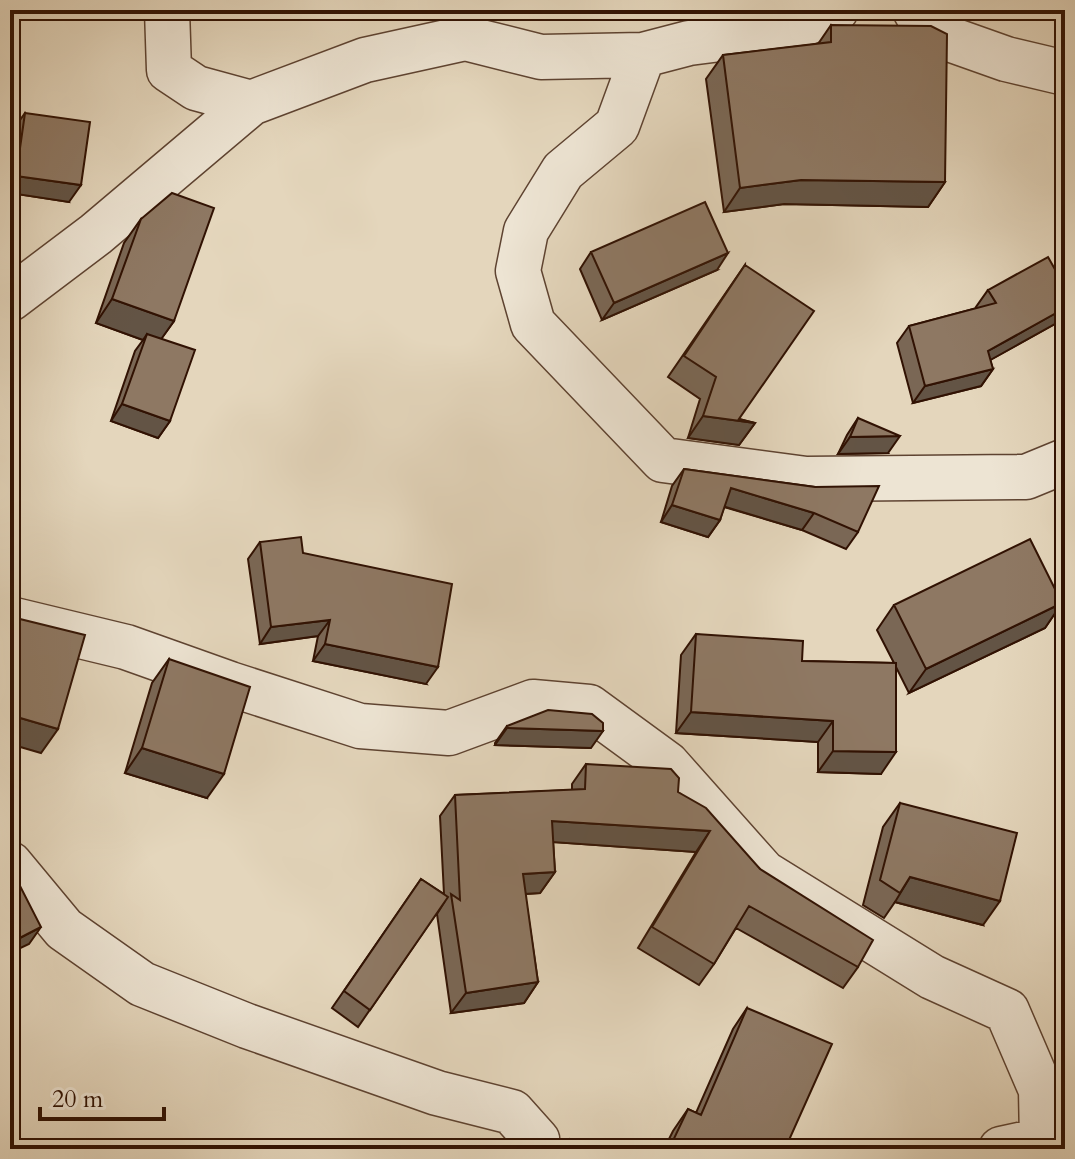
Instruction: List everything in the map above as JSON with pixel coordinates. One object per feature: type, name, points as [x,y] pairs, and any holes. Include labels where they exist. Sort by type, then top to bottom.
[{"type":"street","points":[[167,10],[169,70],[196,88],[251,103]]},
{"type":"street","points":[[10,299],[96,234],[251,103],[365,60],[465,38],[541,57],[643,55],[689,43],[790,30],[836,10]]},
{"type":"street","points":[[915,10],[927,31],[1006,59],[1065,73]]},
{"type":"street","points":[[643,55],[617,126],[563,171],[526,231],[518,271],[533,324],[663,460],[806,479],[1026,477],[1065,461]]},
{"type":"street","points":[[10,619],[126,647],[360,726],[449,733],[533,702],[589,707],[667,764],[764,873],[932,977],[1007,1011],[1041,1090],[1036,1144]]},
{"type":"street","points":[[10,864],[64,929],[142,984],[247,1026],[437,1093],[512,1112],[537,1140],[534,1149]]},
{"type":"building","points":[[831,25],[931,26],[947,34],[945,182],[801,180],[740,188],[723,55],[831,42]]},
{"type":"building","points":[[25,113],[90,122],[81,185],[16,176]]},
{"type":"building","points":[[172,193],[214,208],[174,321],[112,299],[141,219]]},
{"type":"building","points":[[705,202],[728,253],[614,303],[591,252]]},
{"type":"building","points":[[1048,257],[1065,287],[1065,308],[988,351],[993,369],[925,386],[909,326],[996,303],[988,290]]},
{"type":"building","points":[[745,265],[814,311],[739,419],[755,423],[703,416],[716,377],[684,356]]},
{"type":"building","points":[[147,334],[195,350],[170,421],[122,404]]},
{"type":"building","points":[[858,418],[900,436],[850,437]]},
{"type":"building","points":[[684,469],[815,487],[879,486],[858,532],[814,513],[731,488],[720,520],[672,505]]},
{"type":"building","points":[[301,537],[303,553],[452,584],[438,667],[325,644],[330,620],[271,627],[260,542]]},
{"type":"building","points":[[1030,539],[1062,603],[926,669],[894,605]]},
{"type":"building","points":[[10,613],[20,619],[85,635],[58,729],[10,715]]},
{"type":"building","points":[[696,634],[803,641],[802,661],[896,663],[896,752],[833,751],[833,721],[691,712]]},
{"type":"building","points":[[169,659],[250,687],[224,774],[142,748]]},
{"type":"building","points":[[548,710],[592,714],[603,723],[603,731],[507,728]]},
{"type":"building","points":[[586,764],[671,769],[679,778],[678,792],[706,808],[760,869],[873,940],[858,967],[749,906],[714,964],[652,927],[710,831],[552,821],[555,872],[523,874],[538,982],[466,993],[451,894],[460,900],[455,795],[585,789]]},
{"type":"building","points":[[900,803],[1017,833],[1000,901],[910,877],[900,893],[880,880]]},
{"type":"building","points":[[10,872],[41,927],[10,943]]},
{"type":"building","points":[[421,879],[448,897],[370,1010],[344,991]]},
{"type":"building","points":[[747,1008],[832,1044],[785,1149],[669,1149],[688,1109],[701,1115]]},
{"type":"building","points":[[570,1139],[587,1149],[560,1149]]}]
